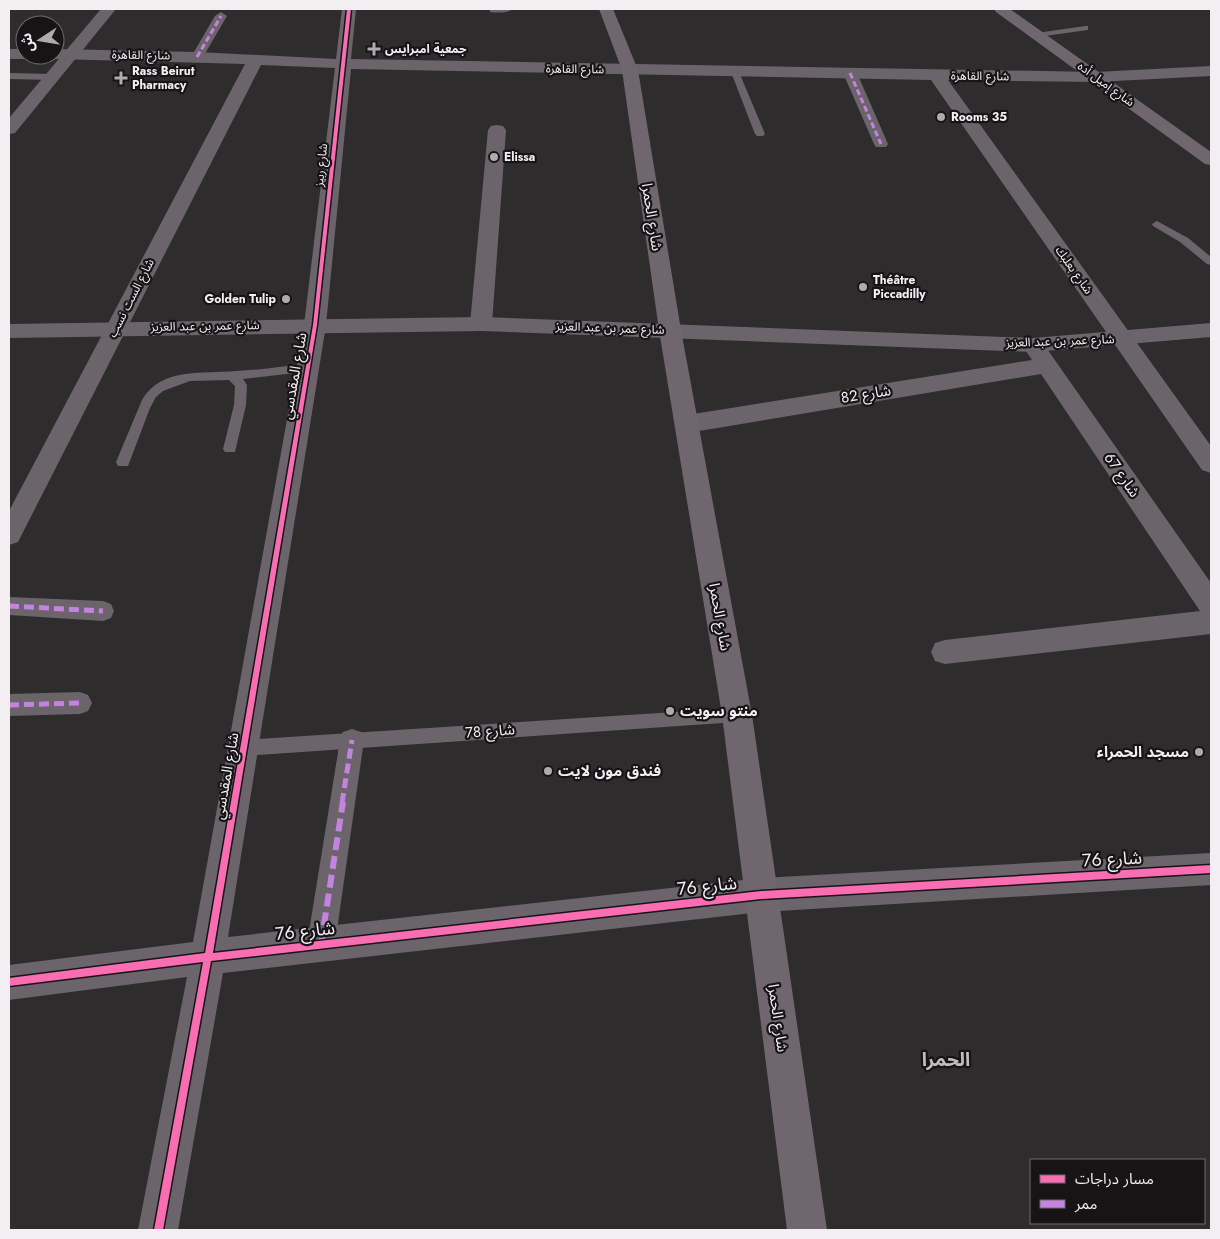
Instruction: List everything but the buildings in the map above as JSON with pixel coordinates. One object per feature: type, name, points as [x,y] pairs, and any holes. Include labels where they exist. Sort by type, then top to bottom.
[{"type":"main road","name":"شارع الحمرا","points":[[606,9],[630,70],[670,330],[737,715],[806,1230]]},
{"type":"main road","name":"شارع إميل أده","points":[[1001,9],[1211,160]]},
{"type":"street","points":[[65,52],[109,9]]},
{"type":"street","name":"شارع ربيز","points":[[315,325],[349,9]]},
{"type":"street","points":[[197,56],[222,16]]},
{"type":"street","name":"شارع القاهرة","points":[[65,54],[197,56],[344,64],[936,75],[1096,77],[1211,71]]},
{"type":"street","name":"شارع الست نسب","points":[[9,536],[255,60]]},
{"type":"street","points":[[9,129],[52,77],[58,65]]},
{"type":"street","points":[[850,73],[880,144]]},
{"type":"street","name":"شارع بعلبك","points":[[936,75],[1211,464]]},
{"type":"street","points":[[481,324],[498,130]]},
{"type":"street","name":"شارع عمر بن عبد العزيز","points":[[9,331],[481,324],[1033,345],[1123,339],[1211,330]]},
{"type":"street","name":"شارع المقدسي","points":[[158,1230],[208,957],[315,325]]},
{"type":"street","name":"شارع 67","points":[[1033,345],[1211,605]]},
{"type":"street","name":"شارع 82","points":[[687,424],[1046,365]]},
{"type":"street","points":[[9,606],[103,612]]},
{"type":"street","points":[[946,652],[1211,622]]},
{"type":"street","points":[[9,706],[80,703]]},
{"type":"street","points":[[321,944],[352,740]]},
{"type":"street","name":"شارع 76","points":[[9,982],[208,957],[761,895],[1211,868]]},
{"type":"lane","points":[[493,10],[508,9]]},
{"type":"lane","points":[[1037,35],[1085,28]]},
{"type":"lane","points":[[735,72],[760,134]]},
{"type":"lane","points":[[9,76],[52,77]]},
{"type":"lane","points":[[1158,224],[1184,240],[1211,262]]},
{"type":"lane","points":[[123,462],[152,393],[168,384],[190,376],[217,374],[233,376],[308,368]]},
{"type":"lane","points":[[230,449],[240,404],[241,386],[233,376]]},
{"type":"lane","name":"شارع 78","points":[[244,748],[737,715]]},
{"type":"marked path","points":[[197,57],[221,16]]},
{"type":"marked path","points":[[850,73],[881,144]]},
{"type":"marked path","points":[[9,606],[103,611]]},
{"type":"marked path","points":[[9,705],[80,703]]},
{"type":"marked path","points":[[321,944],[352,740]]},
{"type":"cycle path","points":[[158,1230],[208,957],[315,325],[349,9]]},
{"type":"cycle path","points":[[9,982],[208,957],[761,895],[1211,869]]},
{"type":"place","name":"جمعية امبرايس","points":[[374,49]]},
{"type":"place","name":"Rass Beirut Pharmacy","points":[[121,78]]},
{"type":"place","name":"Rooms 35","points":[[941,117]]},
{"type":"place","name":"Elissa","points":[[494,157]]},
{"type":"place","name":"Théâtre Piccadilly","points":[[863,287]]},
{"type":"place","name":"Golden Tulip","points":[[286,299]]},
{"type":"place","name":"منتو سويت","points":[[670,711]]},
{"type":"place","name":"مسجد الحمراء","points":[[1199,752]]},
{"type":"place","name":"فندق مون لايت","points":[[548,771]]},
{"type":"district","name":"الحمرا","points":[[946,1059]]}]
